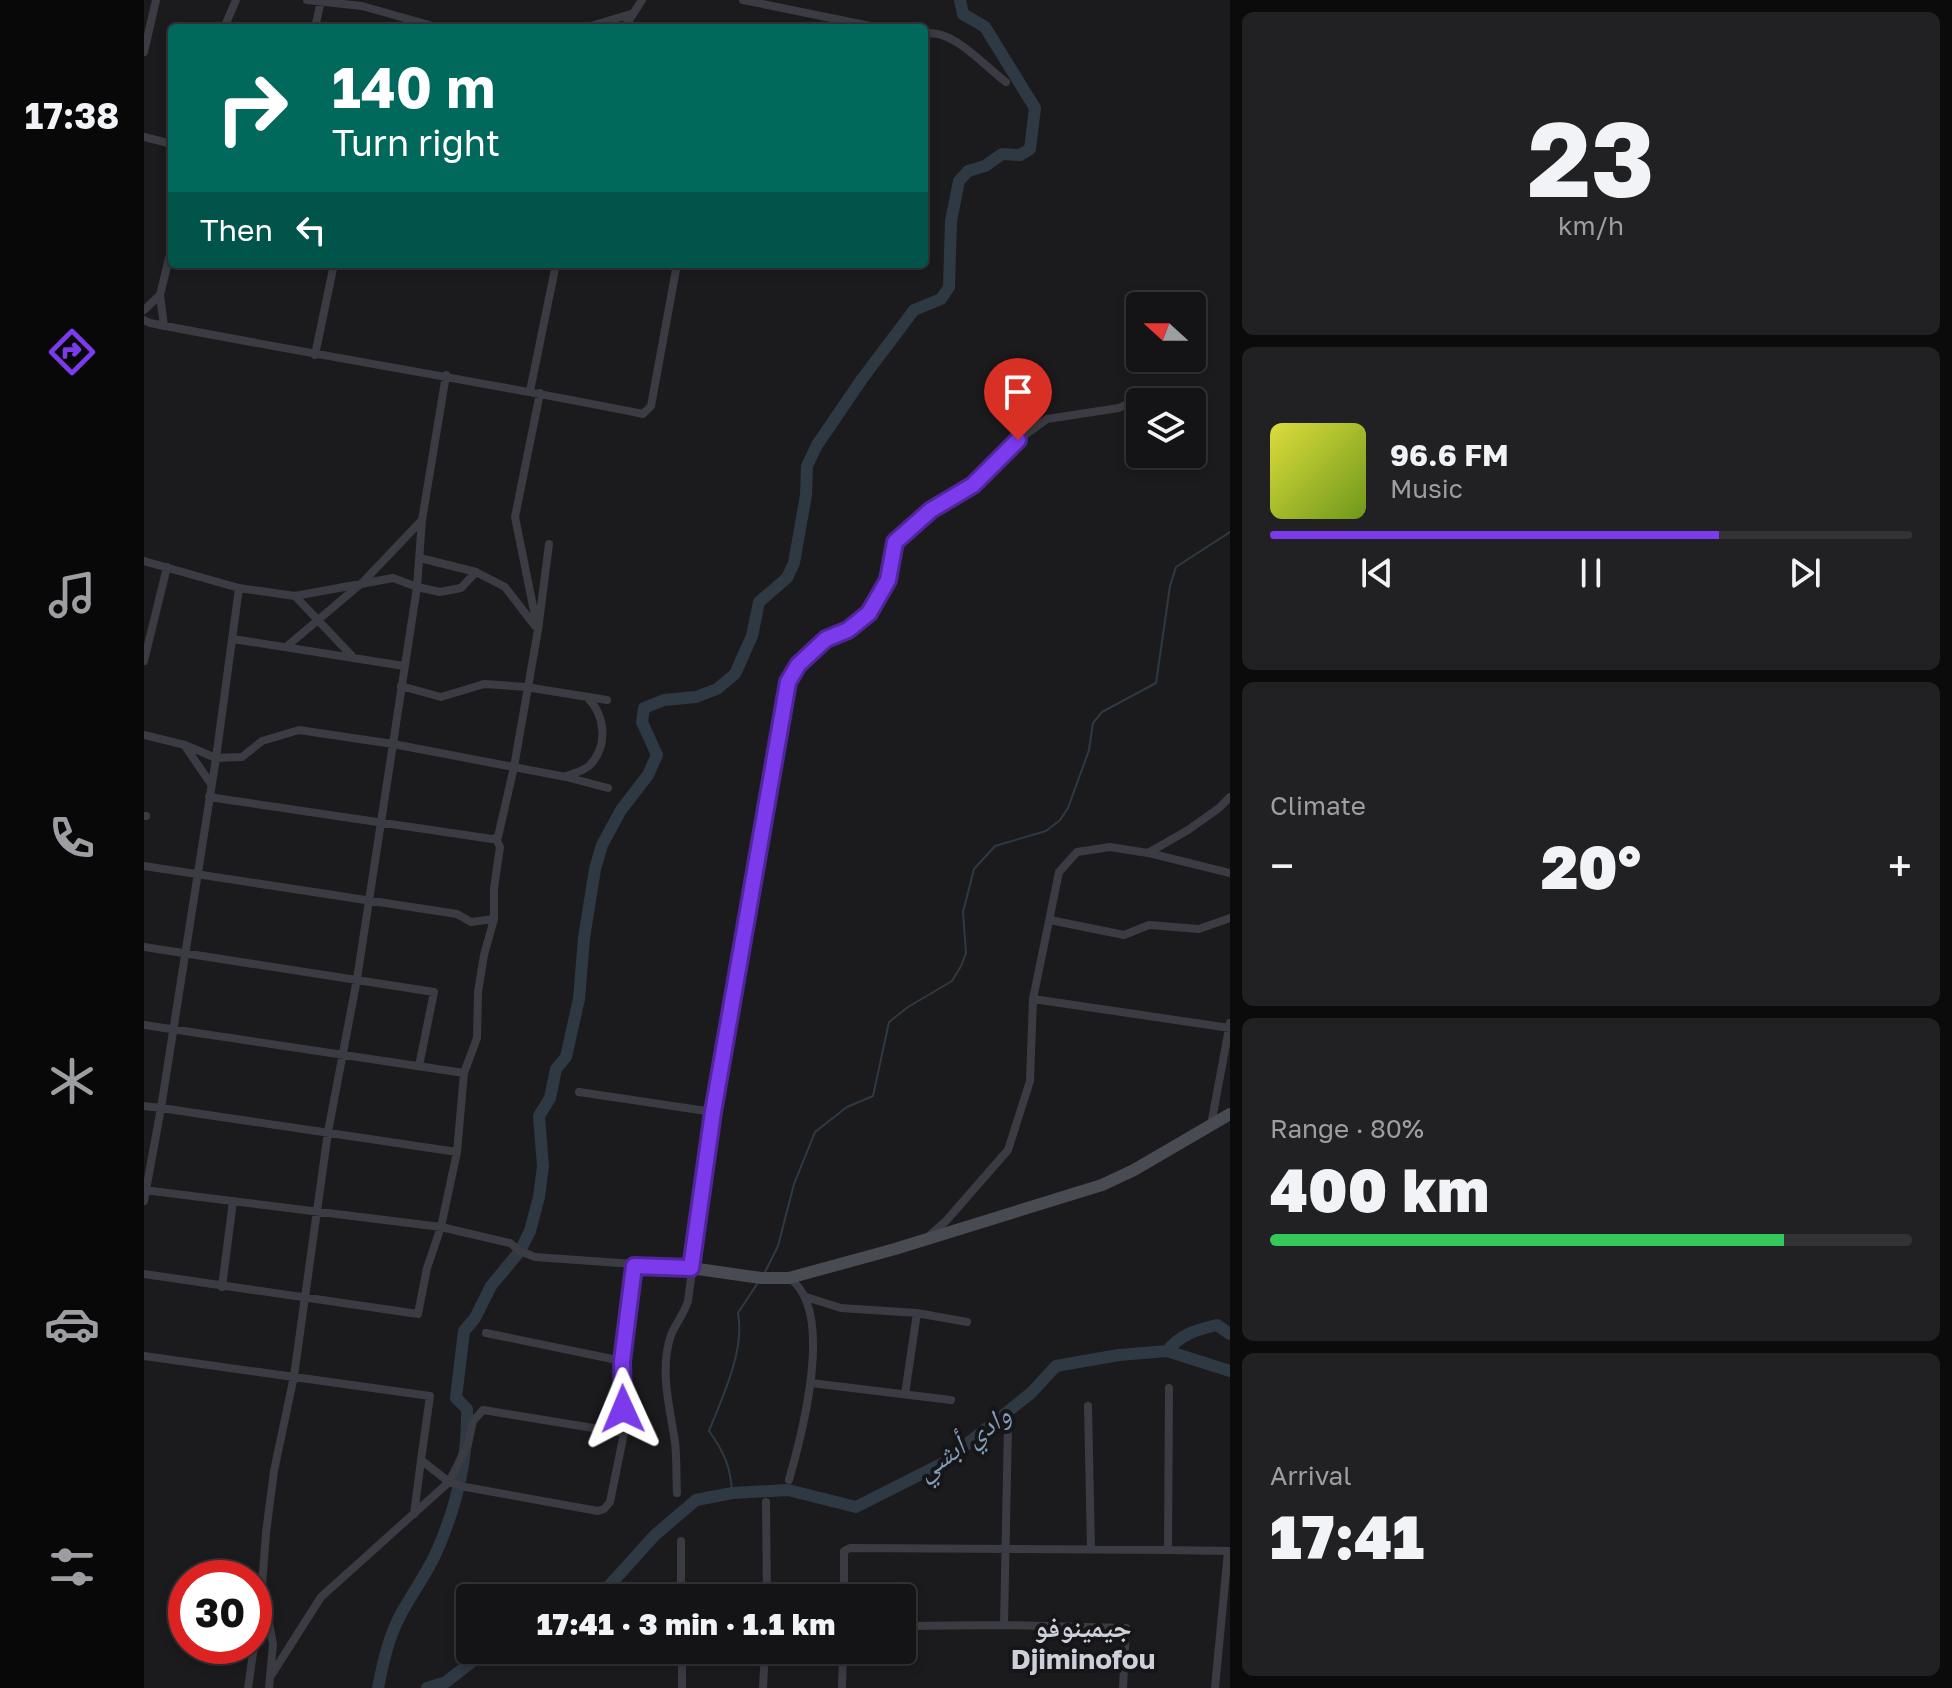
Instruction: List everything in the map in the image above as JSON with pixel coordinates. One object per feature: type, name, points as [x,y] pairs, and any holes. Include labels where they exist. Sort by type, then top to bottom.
[{"type":"street","points":[[144,52],[156,0]]},
{"type":"street","points":[[226,24],[236,0]]},
{"type":"street","points":[[307,0],[362,6],[418,24]]},
{"type":"street","points":[[626,24],[642,0]]},
{"type":"street","points":[[743,0],[774,3],[832,23]]},
{"type":"street","points":[[316,24],[320,1]]},
{"type":"street","points":[[597,24],[631,14]]},
{"type":"street","points":[[928,33],[946,36],[983,60],[1006,82]]},
{"type":"street","points":[[144,137],[168,143]]},
{"type":"street","points":[[164,326],[160,295],[168,262]]},
{"type":"street","points":[[315,355],[333,268]]},
{"type":"street","points":[[538,630],[515,517],[555,268]]},
{"type":"street","points":[[144,320],[315,355],[446,375],[643,414],[651,406],[676,268]]},
{"type":"street","points":[[144,310],[160,295]]},
{"type":"street","points":[[264,1560],[274,1471],[294,1376],[328,1132],[357,979],[417,587],[422,520],[446,375]]},
{"type":"street","points":[[677,1493],[675,1443],[668,1413],[666,1376],[671,1336],[688,1301],[713,1112],[788,682],[798,665],[826,639],[843,634],[869,613],[888,580],[895,542],[931,510],[973,485],[1018,440],[1047,419],[1126,404]]},
{"type":"street","points":[[286,647],[363,582],[422,520]]},
{"type":"street","points":[[496,839],[500,834],[514,767],[538,630],[549,544]]},
{"type":"street","points":[[420,558],[476,572],[505,587],[538,630]]},
{"type":"street","points":[[144,561],[239,588],[295,596],[393,578],[440,592],[461,588],[476,572]]},
{"type":"street","points":[[144,661],[167,567]]},
{"type":"street","points":[[144,1201],[216,758],[239,588]]},
{"type":"street","points":[[295,596],[353,657]]},
{"type":"street","points":[[233,639],[404,666]]},
{"type":"street","points":[[401,686],[441,697],[484,684],[526,687],[607,700]]},
{"type":"street","points":[[566,777],[588,768],[599,752],[604,733],[596,706],[587,697]]},
{"type":"street","points":[[144,735],[185,745],[216,758],[242,757],[262,741],[299,730],[393,744],[608,788]]},
{"type":"street","points":[[185,745],[211,784]]},
{"type":"street","points":[[209,797],[496,839]]},
{"type":"street","points":[[1148,853],[1188,830],[1230,797]]},
{"type":"street","points":[[144,1274],[418,1314],[457,1152],[464,1073],[477,1038],[478,992],[494,919],[494,888],[500,847],[496,839]]},
{"type":"street","points":[[928,1237],[946,1221],[1008,1150],[1030,1081],[1033,999],[1059,872],[1077,852],[1110,847],[1230,873]]},
{"type":"street","points":[[144,866],[457,914],[471,922],[494,919]]},
{"type":"street","points":[[1050,920],[1124,935],[1149,925],[1199,929],[1230,918]]},
{"type":"street","points":[[144,947],[434,992],[419,1066]]},
{"type":"street","points":[[1033,999],[1229,1026],[1211,1125]]},
{"type":"street","points":[[144,1025],[464,1073]]},
{"type":"street","points":[[579,1092],[713,1112]]},
{"type":"street","points":[[144,1106],[457,1152]]},
{"type":"street","points":[[145,1190],[441,1227],[510,1243],[535,1257],[789,1278],[1102,1185],[1134,1170],[1230,1114]]},
{"type":"street","points":[[222,1287],[233,1201]]},
{"type":"street","points":[[421,1460],[449,1482],[598,1511],[604,1509],[612,1496],[624,1433],[622,1361],[634,1266]]},
{"type":"street","points":[[789,1278],[806,1297],[811,1314],[811,1383],[800,1443],[789,1480]]},
{"type":"street","points":[[806,1297],[841,1308],[917,1313],[967,1322]]},
{"type":"street","points":[[905,1394],[917,1313]]},
{"type":"street","points":[[486,1333],[622,1361]]},
{"type":"street","points":[[144,1356],[430,1396],[414,1514]]},
{"type":"street","points":[[811,1383],[951,1400]]},
{"type":"street","points":[[1168,1550],[1169,1388]]},
{"type":"street","points":[[1088,1406],[1091,1549]]},
{"type":"street","points":[[271,1676],[321,1597],[449,1482],[468,1444],[473,1421],[483,1410],[624,1433]]},
{"type":"street","points":[[1004,1625],[1008,1425]]},
{"type":"street","points":[[766,1502],[767,1584]]},
{"type":"street","points":[[681,1541],[681,1584]]},
{"type":"street","points":[[844,1584],[844,1551],[850,1548],[1229,1551],[1226,1614],[1215,1688]]},
{"type":"street","points":[[916,1626],[1126,1628],[1123,1688]]},
{"type":"street","points":[[272,1639],[272,1660]]},
{"type":"street","points":[[248,1688],[251,1664]]},
{"type":"street","points":[[269,1688],[272,1664]]},
{"type":"street","points":[[682,1664],[682,1688]]},
{"type":"street","points":[[763,1688],[764,1664]]},
{"type":"street","points":[[842,1688],[843,1664]]},
{"type":"waterway","points":[[378,1688],[393,1630],[436,1553],[460,1482],[466,1446],[467,1409],[456,1398],[464,1331],[475,1318],[491,1286],[520,1251],[530,1231],[543,1166],[539,1116],[550,1098],[556,1069],[566,1057],[579,999],[584,938],[595,869],[602,845],[621,810],[648,775],[657,755],[642,722],[644,708],[664,700],[696,697],[717,689],[735,674],[752,636],[759,602],[787,578],[794,563],[806,495],[807,466],[817,445],[914,310],[941,299],[949,287],[951,221],[959,181],[968,171],[985,166],[1002,154],[1020,155],[1030,149],[1035,108],[985,27],[963,14],[960,0]]},
{"type":"waterway","points":[[765,1272],[778,1246],[794,1184],[815,1132],[847,1107],[873,1096],[889,1022],[952,981],[961,966],[966,953],[963,912],[974,869],[995,846],[1046,831],[1060,820],[1068,808],[1089,750],[1093,723],[1102,712],[1156,683],[1170,586],[1176,567],[1230,532]]},
{"type":"waterway","points":[[732,1493],[726,1460],[709,1431],[736,1357],[738,1313],[757,1284]]},
{"type":"waterway","points":[[1167,1351],[1183,1337],[1209,1327],[1217,1325],[1230,1334]]},
{"type":"waterway","name":"وادي أبشي","points":[[611,1584],[655,1535],[696,1500],[732,1493],[788,1490],[856,1507],[943,1463],[1031,1393],[1056,1366],[1119,1355],[1167,1351],[1230,1371]]},
{"type":"waterway","name":"وادي أبشي","points":[[427,1688],[446,1682],[469,1664]]},
{"type":"district","name":"جيمينوفو Djiminofou","points":[[1083,1643]]},
{"type":"route","points":[[623,1409],[622,1361],[634,1266],[691,1268],[713,1112],[788,682],[798,665],[826,639],[843,634],[869,613],[888,580],[895,542],[931,510],[973,485],[1018,440]]}]
